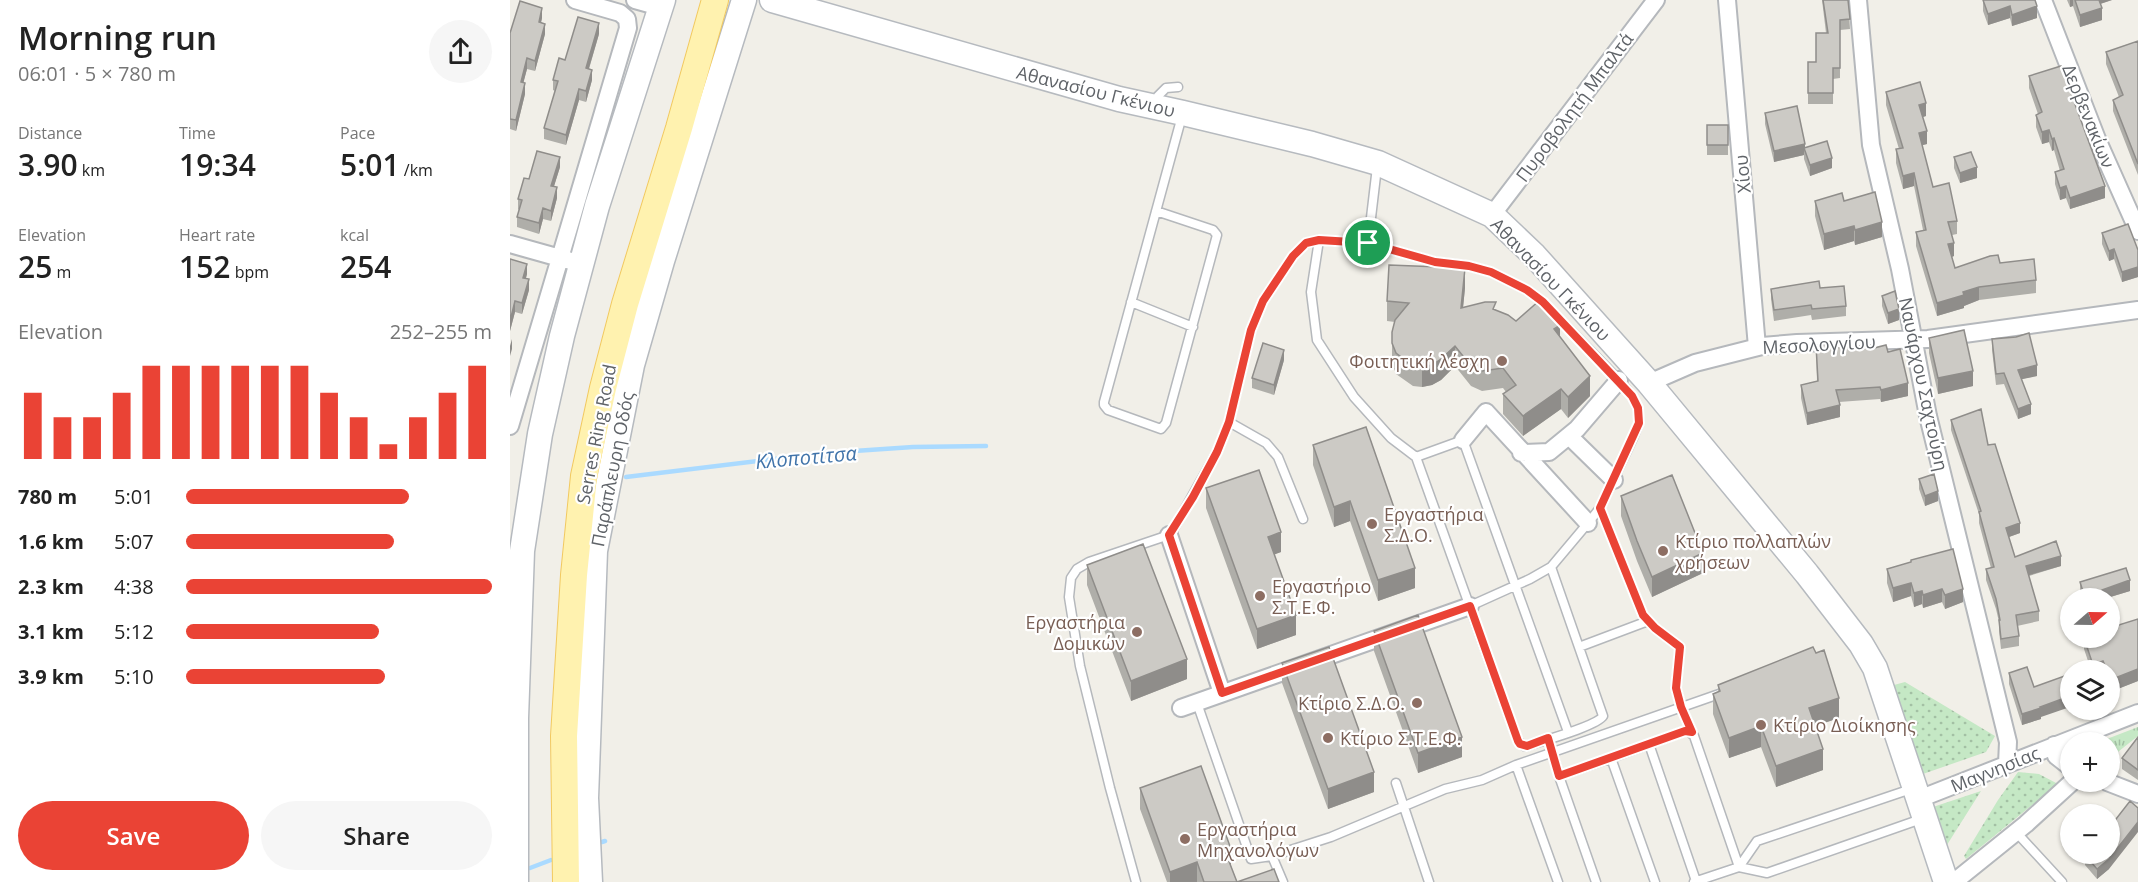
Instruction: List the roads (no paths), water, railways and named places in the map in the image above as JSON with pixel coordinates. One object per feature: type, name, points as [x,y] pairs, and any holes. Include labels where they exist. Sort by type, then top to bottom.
[{"type":"main road","name":"Serres Ring Road","points":[[566,882],[564,736],[574,575],[584,476],[603,387],[625,304],[679,128],[715,0]]},
{"type":"street","points":[[514,870],[516,559],[562,336],[571,261],[628,28],[627,19],[624,16],[601,4],[575,0]]},
{"type":"street","points":[[511,417],[571,261],[597,206],[662,4],[635,0]]},
{"type":"street","name":"Παράπλευρη Οδός","points":[[590,882],[586,798],[595,550],[632,365],[665,250],[744,0]]},
{"type":"street","name":"Αθανασίου Γκένιου","points":[[772,0],[1119,99],[1312,144],[1378,163],[1492,214],[1533,255],[1649,383],[1807,574],[1861,644],[1875,668],[1946,882]]},
{"type":"street","name":"Χίου","points":[[1727,0],[1757,347]]},
{"type":"street","name":"Ναυάρχου Σαχτούρη","points":[[1858,0],[1871,145],[1900,269],[1928,416],[2008,742],[2007,764]]},
{"type":"street","name":"Δερβενακίων","points":[[2043,0],[2093,129],[2138,231]]},
{"type":"street","name":"Πυροβολητή Μπαλτά","points":[[1492,214],[1649,3]]},
{"type":"street","points":[[510,244],[571,261]]},
{"type":"street","name":"Μεσολογγίου","points":[[1649,383],[1695,363],[1757,347],[1797,343],[1913,340],[1997,331],[2138,310]]},
{"type":"street","points":[[1521,453],[1550,452],[1577,429],[1619,380]]},
{"type":"street","points":[[1463,440],[1486,412],[1588,524]]},
{"type":"street","points":[[1569,436],[1614,480]]},
{"type":"street","points":[[1169,535],[1222,693]]},
{"type":"street","points":[[1189,705],[1470,606]]},
{"type":"street","name":"Μαγνησίας","points":[[1919,801],[2138,712]]},
{"type":"street","points":[[2054,745],[2056,756],[2060,759]]},
{"type":"street","points":[[2120,787],[2138,794]]},
{"type":"street","points":[[1954,882],[2061,792]]},
{"type":"lane","points":[[1154,107],[1158,96],[1166,88],[1178,87]]},
{"type":"lane","points":[[1156,211],[1213,230],[1217,235],[1164,427],[1157,428],[1108,410],[1104,402],[1131,302],[1156,211],[1183,113]]},
{"type":"lane","points":[[1368,243],[1378,163]]},
{"type":"lane","points":[[1319,240],[1311,292],[1317,340],[1354,397],[1391,438],[1416,457],[1518,741],[1527,746],[1598,721],[1603,716],[1551,567]]},
{"type":"lane","points":[[1136,882],[1080,666],[1069,597],[1071,579],[1077,569],[1089,562],[1169,535],[1208,470],[1229,422],[1251,330],[1263,301],[1293,256],[1306,243],[1319,240],[1368,243],[1435,262],[1469,266],[1491,272],[1527,290],[1543,302],[1619,380],[1638,408],[1639,423],[1600,508],[1588,524],[1551,567],[1470,606]]},
{"type":"lane","points":[[1131,302],[1193,327]]},
{"type":"lane","points":[[1229,422],[1266,443],[1278,457],[1303,519]]},
{"type":"lane","points":[[1416,457],[1463,440],[1568,732]]},
{"type":"lane","points":[[1600,508],[1643,615],[1680,647],[1676,688],[1681,707],[1692,732],[1739,867]]},
{"type":"lane","points":[[1579,647],[1648,621]]},
{"type":"lane","points":[[1189,705],[1251,859],[1272,856],[1331,837],[1445,789],[1482,780],[1516,765],[1736,688]]},
{"type":"lane","points":[[1559,776],[1685,731],[1692,732]]},
{"type":"lane","points":[[1548,738],[1596,882]]},
{"type":"lane","points":[[1649,744],[1695,882],[1739,867],[1767,873],[1919,801]]},
{"type":"lane","points":[[1611,758],[1655,882]]},
{"type":"lane","points":[[1516,765],[1558,882]]},
{"type":"lane","points":[[1396,783],[1429,882]]},
{"type":"lane","points":[[1739,867],[1757,841],[1919,801]]},
{"type":"lane","points":[[2016,832],[2062,882]]},
{"type":"lane","points":[[1272,856],[1282,882]]},
{"type":"waterway","name":"Κλοποτίτσα","points":[[626,477],[825,453],[913,447],[986,446]]},
{"type":"waterway","points":[[530,868],[551,860]]},
{"type":"place","name":"Φοιτητική λέσχη","points":[[1502,361]]},
{"type":"place","name":"Εργαστήρια Σ.Δ.Ο.","points":[[1372,524]]},
{"type":"place","name":"Κτίριο πολλαπλών χρήσεων","points":[[1663,551]]},
{"type":"place","name":"Εργαστήριο Σ.Τ.Ε.Φ.","points":[[1260,596]]},
{"type":"place","name":"Εργαστήρια Δομικών","points":[[1137,632]]},
{"type":"place","name":"Κτίριο Σ.Δ.Ο.","points":[[1417,703]]},
{"type":"place","name":"Κτίριο Διοίκησης","points":[[1761,725]]},
{"type":"place","name":"Κτίριο Σ.Τ.Ε.Φ.","points":[[1328,738]]},
{"type":"place","name":"Εργαστήρια Μηχανολόγων","points":[[1185,839]]}]
